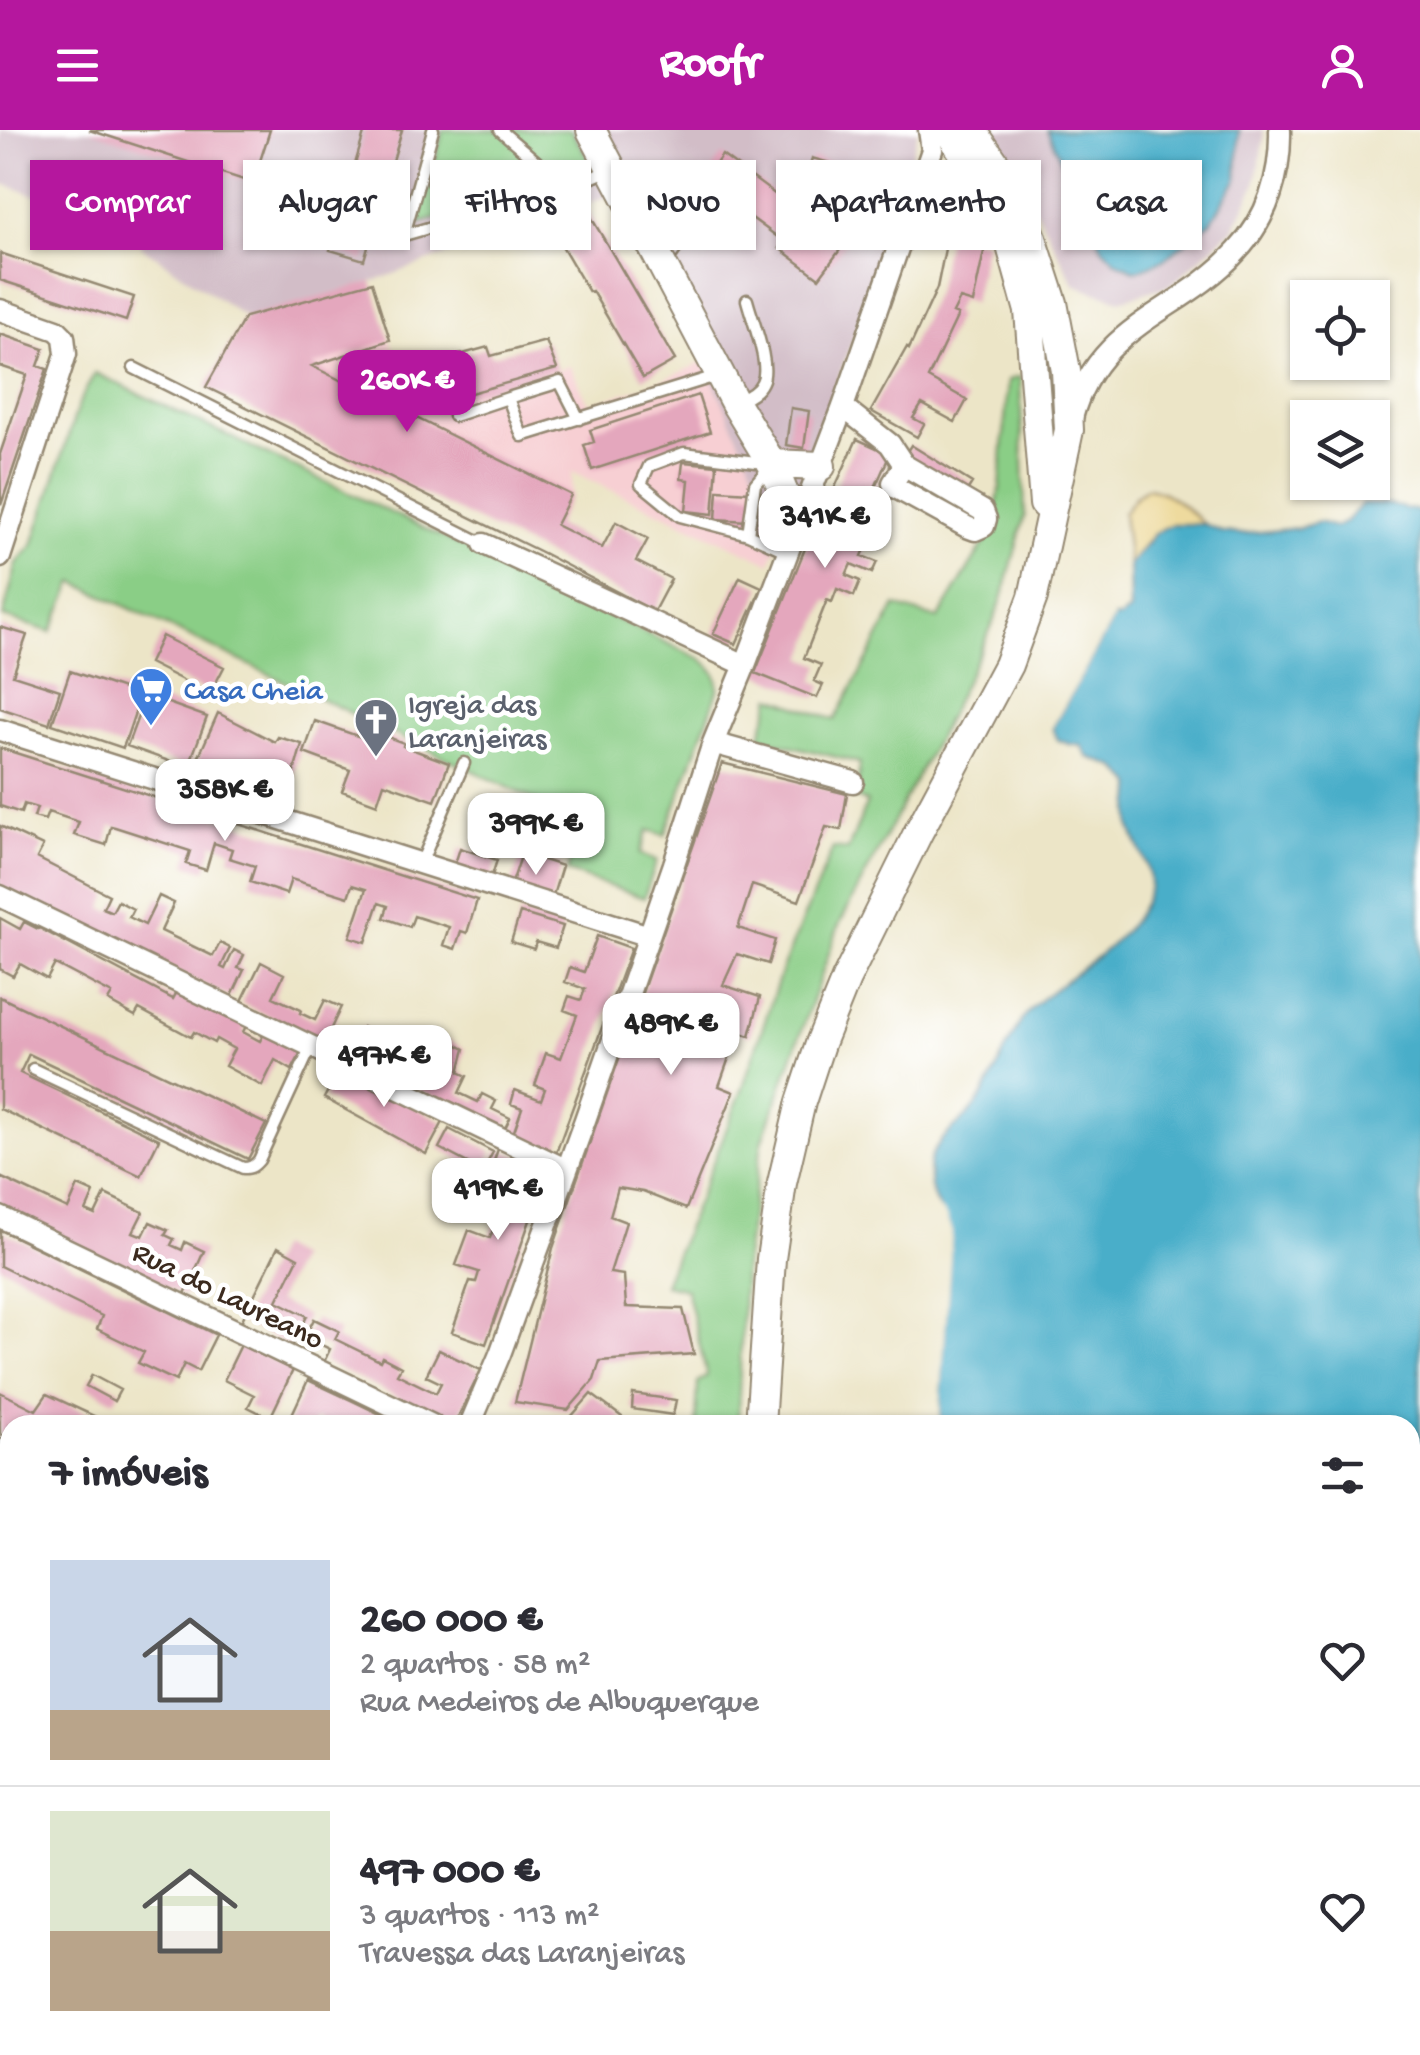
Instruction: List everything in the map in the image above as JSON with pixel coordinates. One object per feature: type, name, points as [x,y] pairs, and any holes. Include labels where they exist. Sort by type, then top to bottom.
[{"type":"main road","points":[[591,130],[611,167]]},
{"type":"main road","points":[[948,130],[980,177],[1008,235],[1029,311],[1046,529]]},
{"type":"main road","points":[[761,1415],[771,1259],[782,1183],[820,1041],[918,832],[1008,664],[1033,597],[1069,430],[1066,370],[1054,303],[1008,182],[977,136]]},
{"type":"main road","points":[[655,250],[735,403],[772,464],[793,540]]},
{"type":"main road","points":[[772,464],[821,466]]},
{"type":"street","points":[[474,1415],[585,1120],[713,743],[843,407],[932,150],[930,130]]},
{"type":"street","points":[[1069,430],[1076,400],[1094,367],[1127,332],[1209,276],[1238,251],[1263,216],[1275,183],[1280,130]]},
{"type":"street","points":[[0,310],[58,330],[64,338],[66,354],[5,525],[0,557]]},
{"type":"street","points":[[843,407],[890,444],[904,465]]},
{"type":"street","points":[[484,544],[745,665]]},
{"type":"street","points":[[0,730],[649,936]]},
{"type":"street","points":[[713,743],[853,782]]},
{"type":"street","points":[[0,896],[566,1168]]},
{"type":"street","name":"Rua do Laureano","points":[[0,1217],[411,1415]]},
{"type":"lane","points":[[430,228],[404,235],[433,130]]},
{"type":"lane","points":[[500,130],[535,160]]},
{"type":"lane","points":[[735,403],[753,394],[762,384],[766,369],[746,300]]},
{"type":"lane","points":[[134,368],[484,544]]},
{"type":"lane","points":[[508,398],[522,436],[720,374]]},
{"type":"lane","points":[[454,416],[560,382],[579,419]]},
{"type":"lane","points":[[772,464],[684,453],[649,466],[641,484],[680,516],[748,534],[793,540]]},
{"type":"lane","points":[[748,534],[755,484],[772,464]]},
{"type":"lane","points":[[421,864],[464,763]]},
{"type":"lane","points":[[34,1069],[248,1168],[259,1160],[311,1047]]},
{"type":"shaded area","points":[[0,130],[918,130],[911,160],[776,160],[776,250],[886,250],[782,532],[704,362],[644,250],[756,250],[756,160],[611,160],[611,195],[591,202],[591,160],[430,160],[430,250],[460,250],[372,282],[245,317],[147,250],[223,250],[223,160],[30,160],[30,193],[0,183]]},
{"type":"shaded area","points":[[994,130],[1263,130],[1264,138],[1255,186],[1234,228],[1171,285],[1120,300],[1075,285],[1041,220],[1041,160],[1010,160]]},
{"type":"shaded area","points":[[372,282],[414,409],[570,366],[589,404],[648,386],[704,362],[782,532],[770,563],[572,472],[571,495],[543,553],[206,387],[245,317]]},
{"type":"green space","points":[[443,130],[571,130],[589,160],[435,160]]},
{"type":"green space","points":[[430,179],[430,221],[418,224]]},
{"type":"green space","points":[[95,373],[709,666],[716,676],[718,691],[665,835],[648,830],[640,854],[657,860],[644,898],[567,872],[581,822],[74,582],[51,632],[3,617],[17,563],[33,545],[79,403]]},
{"type":"green space","points":[[1020,377],[1025,515],[1002,599],[944,725],[839,925],[762,1142],[744,1264],[738,1415],[696,1415],[698,1383],[707,1376],[686,1289],[664,1284],[742,1090],[782,969],[833,848],[848,850],[867,802],[856,798],[860,763],[760,738],[772,697],[835,720],[896,606],[938,619],[990,534],[1000,488],[1008,380]]},
{"type":"sand","points":[[1146,488],[1170,496],[1204,524],[1176,525],[1159,531],[1129,565],[1123,513]]},
{"type":"water","points":[[1047,130],[1239,130],[1237,179],[1211,222],[1202,229],[1202,160],[1061,160]]},
{"type":"water","points":[[1105,250],[1176,250],[1136,271],[1117,262]]},
{"type":"water","points":[[1362,504],[1420,511],[1420,1415],[940,1415],[951,1232],[932,1190],[929,1171],[933,1153],[982,1097],[1031,1009],[1122,934],[1149,889],[1148,871],[1130,824],[1133,784],[1116,767],[1088,757],[1082,746],[1058,740],[1052,728],[1114,618],[1130,611],[1129,565],[1155,533],[1172,524],[1204,524],[1222,532],[1242,534],[1319,522],[1335,527]]},
{"type":"pier","points":[[1110,616],[1114,618],[1049,733],[1048,726]]},
{"type":"pier","points":[[931,1202],[945,1214],[952,1232],[940,1415],[935,1415],[946,1232]]},
{"type":"building","points":[[89,130],[270,130],[260,160],[243,160],[243,180],[223,173],[223,160],[182,160]]},
{"type":"building","points":[[365,130],[402,130],[393,160],[356,160]]},
{"type":"building","points":[[756,180],[776,195],[776,236],[756,221]]},
{"type":"building","points":[[591,217],[675,360],[643,378],[592,291],[589,292],[564,250],[591,250]]},
{"type":"building","points":[[330,250],[367,250],[364,260]]},
{"type":"building","points":[[667,250],[683,250],[674,262]]},
{"type":"building","points":[[782,250],[840,250],[819,278]]},
{"type":"building","points":[[945,250],[984,250],[973,303],[960,299],[953,313],[958,315],[928,378],[967,400],[955,422],[922,404],[913,418],[924,424],[917,437],[871,411],[909,349],[937,288]]},
{"type":"building","points":[[0,253],[134,297],[126,321],[0,280]]},
{"type":"building","points":[[372,282],[390,340],[312,366],[571,495],[556,525],[602,548],[616,522],[648,539],[636,561],[671,579],[654,611],[206,387],[245,317]]},
{"type":"building","points":[[0,334],[44,349],[38,366],[47,369],[1,505],[0,454],[27,375],[0,366]]},
{"type":"building","points":[[546,341],[557,369],[414,409],[401,363],[420,358],[423,371],[488,347],[491,356]]},
{"type":"building","points":[[698,395],[710,432],[592,470],[584,445],[594,442],[590,430]]},
{"type":"building","points":[[791,408],[809,411],[804,448],[786,445]]},
{"type":"building","points":[[857,439],[890,454],[868,503],[874,506],[864,527],[873,531],[862,556],[877,562],[872,573],[851,564],[846,575],[860,581],[854,596],[837,589],[832,602],[827,600],[804,658],[821,665],[814,681],[823,685],[817,698],[755,673],[814,526],[817,527]]},
{"type":"building","points":[[911,445],[972,483],[965,494],[904,456]]},
{"type":"building","points":[[683,462],[717,465],[713,514],[686,511],[689,480],[681,479]]},
{"type":"building","points":[[718,490],[765,493],[763,522],[716,519]]},
{"type":"building","points":[[740,577],[762,587],[736,644],[713,634]]},
{"type":"building","points":[[0,627],[27,635],[13,675],[60,690],[49,724],[0,708]]},
{"type":"building","points":[[162,636],[224,667],[210,694],[149,663]]},
{"type":"building","points":[[70,671],[141,695],[123,748],[52,724]]},
{"type":"building","points":[[146,695],[207,717],[188,768],[127,746]]},
{"type":"building","points":[[218,713],[275,742],[278,737],[302,744],[287,797],[254,787],[251,793],[221,782],[223,777],[195,765]]},
{"type":"building","name":"Igreja das Laranjeiras","points":[[315,721],[363,738],[366,729],[449,763],[435,801],[384,783],[377,804],[342,791],[350,770],[304,753]]},
{"type":"building","points":[[0,748],[477,900],[467,933],[461,931],[455,949],[443,945],[449,927],[414,916],[410,927],[384,918],[388,906],[379,903],[366,942],[350,937],[366,889],[352,885],[348,897],[291,879],[286,894],[250,882],[255,866],[229,858],[232,849],[214,843],[206,870],[186,864],[190,851],[115,827],[111,826],[106,845],[74,835],[79,822],[48,812],[45,820],[34,817],[37,808],[24,804],[21,813],[0,806]]},
{"type":"building","points":[[722,763],[847,794],[841,830],[826,827],[799,901],[752,885],[738,928],[775,940],[768,964],[737,954],[723,985],[760,997],[750,1036],[706,1020],[698,1040],[730,1055],[719,1086],[734,1092],[686,1209],[643,1192],[618,1188],[610,1216],[626,1222],[610,1273],[624,1275],[626,1307],[683,1309],[694,1354],[600,1361],[594,1380],[568,1410],[515,1402],[553,1248]]},
{"type":"building","points":[[0,826],[43,846],[37,858],[109,895],[103,908],[112,912],[118,901],[133,909],[129,917],[145,925],[159,896],[174,903],[161,931],[213,956],[220,943],[230,948],[221,967],[225,969],[234,950],[244,955],[238,968],[244,970],[231,998],[0,887]]},
{"type":"building","points":[[460,848],[497,860],[490,882],[453,870]]},
{"type":"building","points":[[522,853],[562,866],[551,902],[510,889]]},
{"type":"building","points":[[520,913],[563,926],[556,948],[536,942],[534,949],[511,942]]},
{"type":"building","points":[[0,918],[20,929],[24,922],[39,928],[173,999],[178,990],[246,1026],[243,1032],[260,1041],[265,1032],[302,1051],[292,1070],[275,1060],[262,1086],[225,1066],[234,1049],[194,1032],[191,1037],[139,1009],[135,1016],[108,1001],[112,994],[55,964],[47,979],[20,964],[13,976],[0,969]]},
{"type":"building","points":[[597,936],[631,948],[556,1153],[512,1137],[522,1108],[511,1104],[515,1090],[541,1100],[545,1089],[535,1085],[546,1053],[561,1058],[577,1015],[564,1010],[569,996],[581,1000],[585,989],[565,982],[570,967],[584,972]]},
{"type":"building","points":[[261,962],[284,974],[273,997],[301,1010],[300,1013],[315,1020],[325,1000],[341,1007],[324,1043],[241,1003]]},
{"type":"building","points":[[0,997],[266,1124],[248,1159],[29,1054],[20,1073],[159,1139],[141,1176],[0,1109]]},
{"type":"building","points":[[363,1027],[405,1049],[402,1055],[417,1062],[421,1055],[440,1064],[448,1040],[465,1049],[459,1072],[467,1076],[459,1093],[478,1102],[482,1094],[496,1101],[492,1109],[510,1118],[503,1132],[349,1055]]},
{"type":"building","points":[[341,1067],[443,1122],[426,1154],[324,1098]]},
{"type":"building","points":[[449,1129],[493,1152],[483,1171],[439,1148]]},
{"type":"building","points":[[498,1149],[549,1167],[486,1344],[452,1332],[470,1281],[476,1282],[479,1272],[456,1265],[469,1230],[490,1238],[505,1196],[484,1189]]},
{"type":"building","points":[[0,1177],[68,1209],[78,1186],[94,1193],[86,1211],[95,1215],[105,1194],[143,1212],[133,1232],[143,1236],[150,1222],[168,1230],[165,1235],[174,1239],[171,1245],[182,1250],[185,1242],[204,1251],[184,1296],[0,1210]]},
{"type":"building","points":[[0,1230],[216,1335],[198,1371],[184,1364],[176,1381],[138,1363],[144,1352],[97,1329],[102,1316],[0,1266]]},
{"type":"building","points":[[278,1247],[298,1258],[277,1301],[307,1316],[292,1347],[241,1322]]},
{"type":"building","points":[[314,1319],[339,1331],[335,1339],[401,1367],[397,1374],[436,1393],[441,1383],[426,1376],[439,1350],[481,1370],[459,1415],[433,1415],[324,1362],[330,1349],[305,1337]]},
{"type":"building","points":[[241,1345],[293,1370],[271,1415],[248,1407],[254,1395],[224,1380]]},
{"type":"building","points":[[92,1375],[120,1390],[114,1401],[86,1386]]},
{"type":"building","points":[[308,1380],[382,1415],[292,1415]]},
{"type":"building","points":[[0,1392],[36,1410],[47,1394],[92,1415],[0,1415]]},
{"type":"building","points":[[591,1394],[619,1415],[573,1415]]},
{"type":"building","points":[[633,1394],[676,1400],[673,1415],[632,1409]]},
{"type":"place","name":"Casa Cheia","points":[[151,727]]},
{"type":"place","name":"Igreja das Laranjeiras","points":[[376,758]]}]
